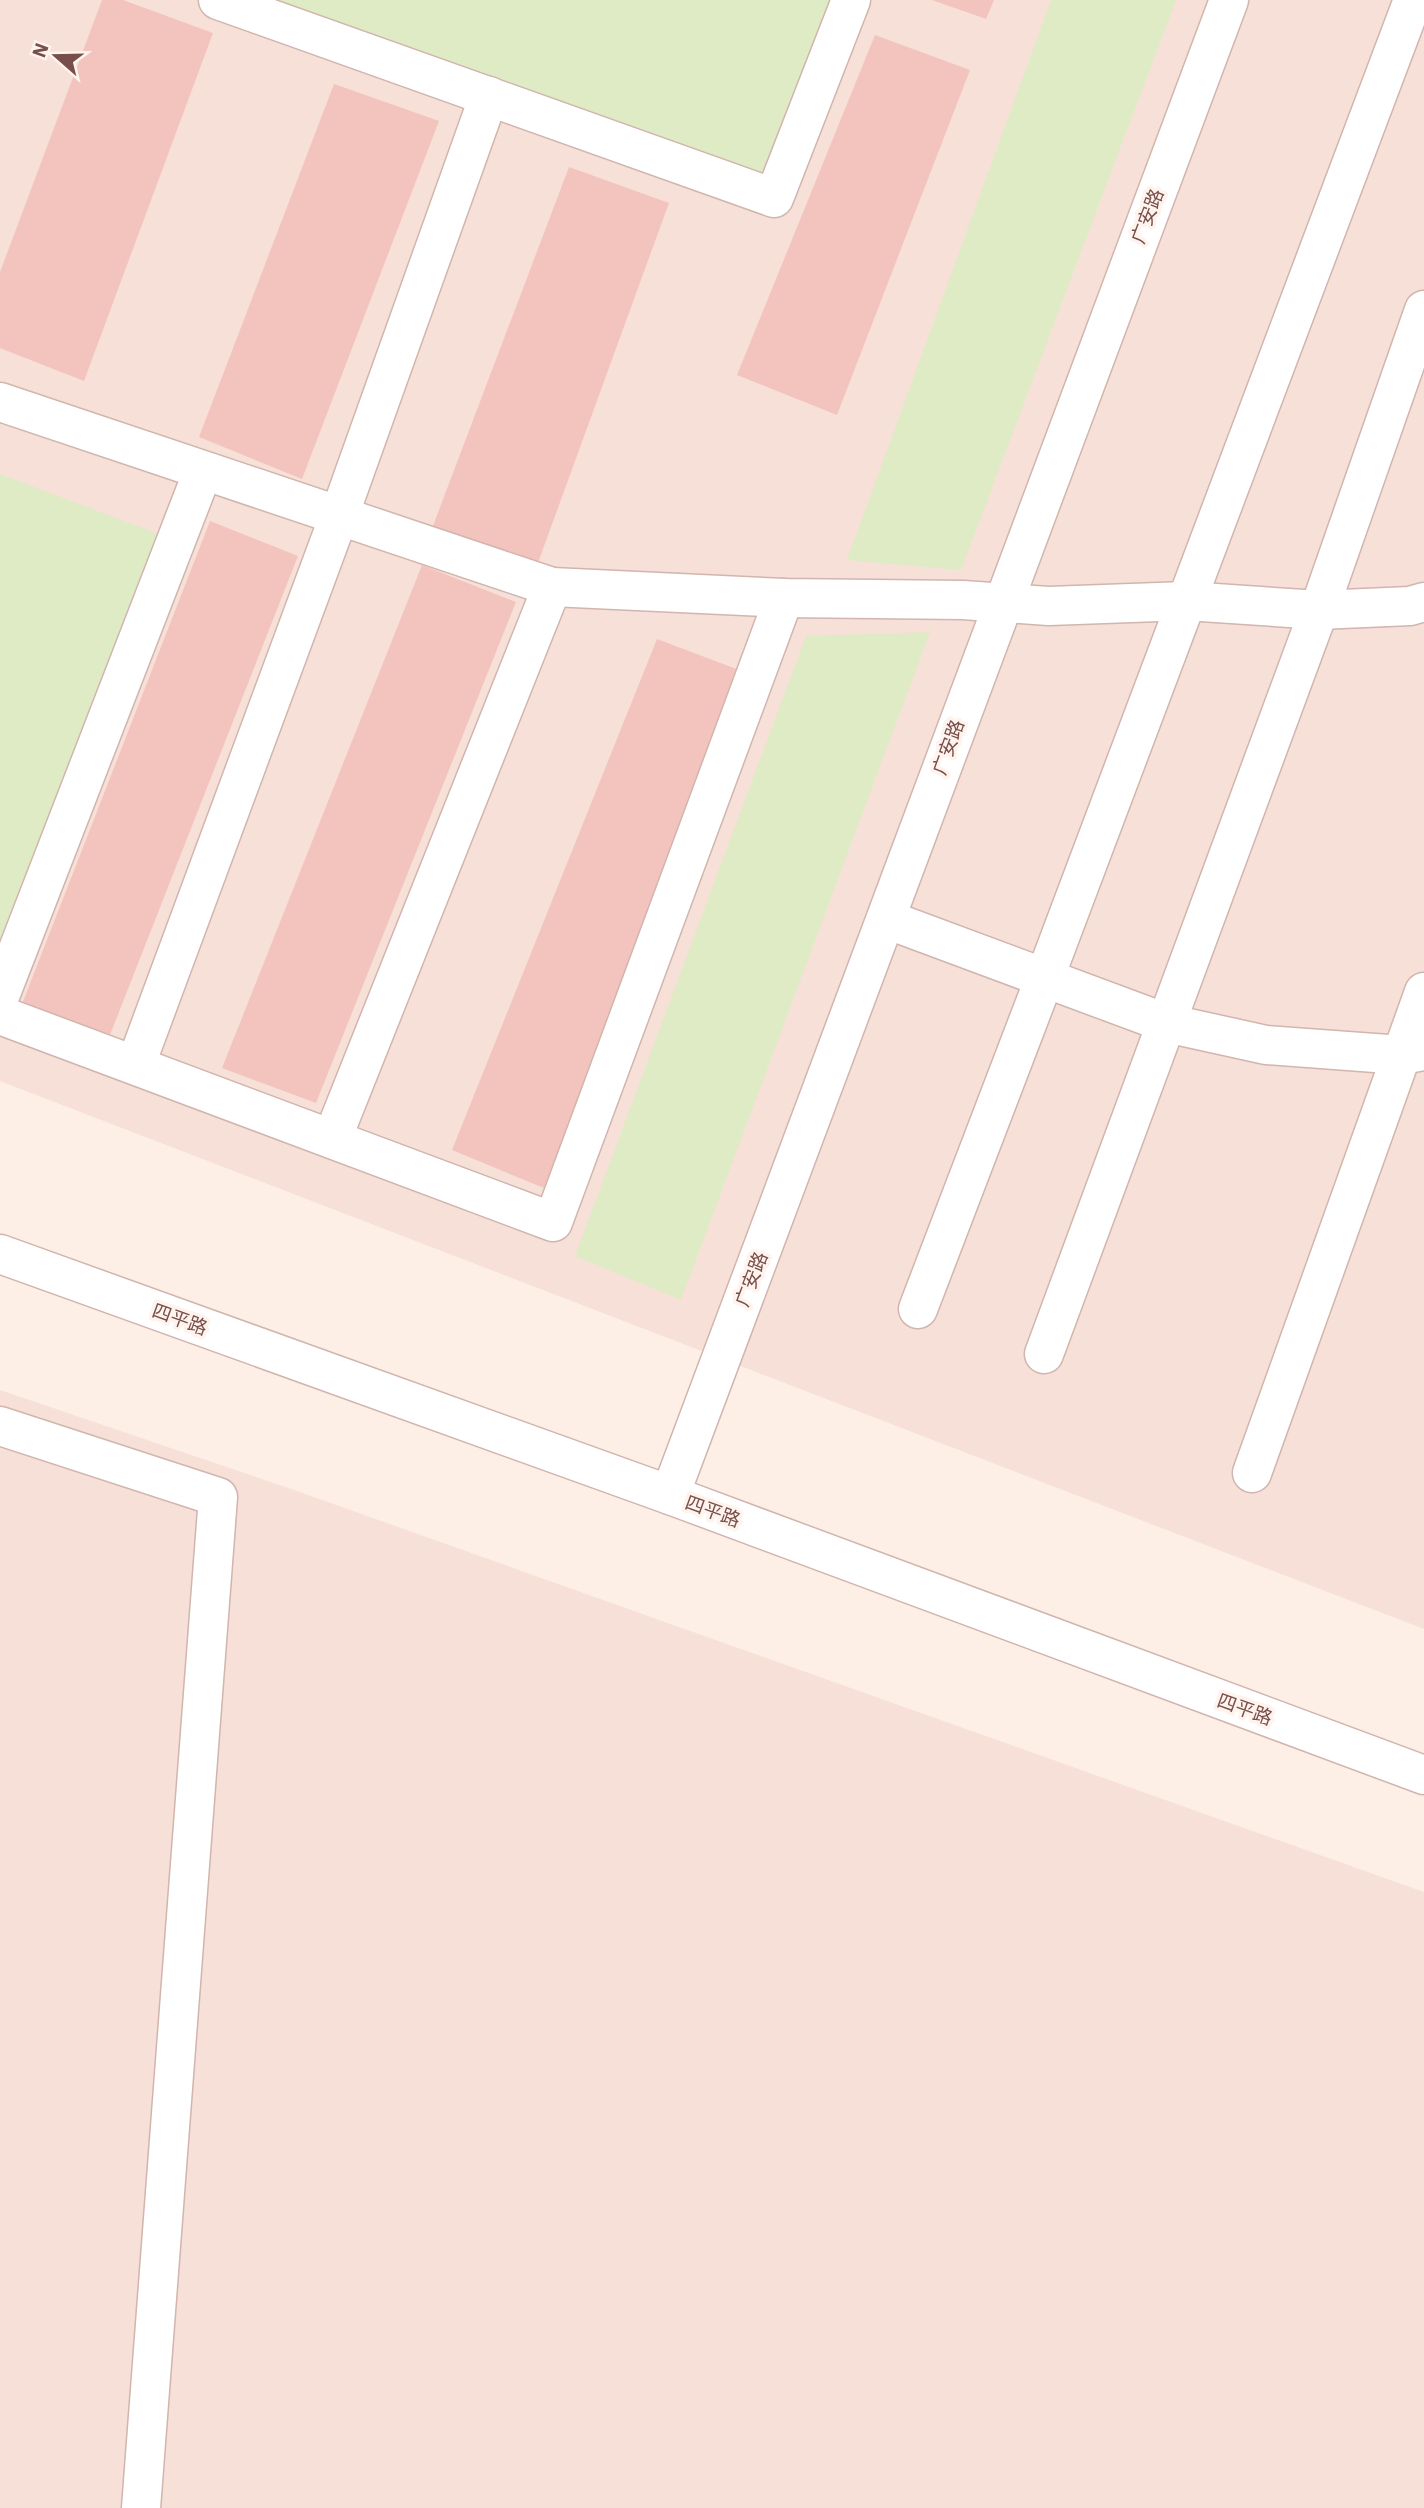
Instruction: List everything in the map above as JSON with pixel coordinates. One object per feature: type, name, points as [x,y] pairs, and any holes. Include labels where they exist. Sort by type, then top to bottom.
[{"type":"street","points":[[218,0],[775,198],[851,0]]},
{"type":"street","name":"广安路","points":[[670,1495],[886,919],[1001,602],[1229,0]]},
{"type":"street","points":[[918,1309],[1413,0]]},
{"type":"street","points":[[136,1064],[339,516],[489,96]]},
{"type":"street","points":[[1044,1354],[1319,610],[1424,310]]},
{"type":"street","points":[[0,402],[552,587],[784,598],[963,600],[1049,606],[1186,601],[1319,610],[1410,606],[1424,602]]},
{"type":"street","points":[[0,996],[203,471]]},
{"type":"street","points":[[332,1139],[552,587]]},
{"type":"street","points":[[0,1015],[552,1222],[784,598]]},
{"type":"street","points":[[886,919],[1166,1023],[1266,1045],[1413,1053]]},
{"type":"street","points":[[1252,1473],[1413,1053],[1424,992]]},
{"type":"street","name":"四平路","points":[[0,1254],[670,1495],[1424,1775]]},
{"type":"street","points":[[0,1426],[218,1497],[141,2508]]},
{"type":"shaded area","points":[[0,0],[1424,0],[1424,1629],[0,1081]]},
{"type":"shaded area","points":[[0,1390],[294,1490],[1424,1892],[1424,2508],[0,2508]]},
{"type":"green space","points":[[218,0],[851,0],[774,198]]},
{"type":"green space","points":[[1051,0],[1176,0],[961,570],[847,560]]},
{"type":"green space","points":[[0,474],[161,535],[0,950]]},
{"type":"green space","points":[[930,632],[681,1300],[575,1256],[806,636]]},
{"type":"building","points":[[102,0],[123,0],[213,33],[84,381],[0,348],[0,272]]},
{"type":"building","points":[[932,0],[994,0],[986,19]]},
{"type":"building","points":[[875,35],[970,70],[837,415],[737,375]]},
{"type":"building","points":[[334,84],[439,121],[302,479],[199,437]]},
{"type":"building","points":[[569,167],[669,203],[535,571],[431,531]]},
{"type":"building","points":[[210,521],[298,556],[108,1040],[22,1004]]},
{"type":"building","points":[[422,565],[516,602],[316,1103],[222,1068]]},
{"type":"building","points":[[657,639],[747,673],[544,1188],[452,1150]]}]
